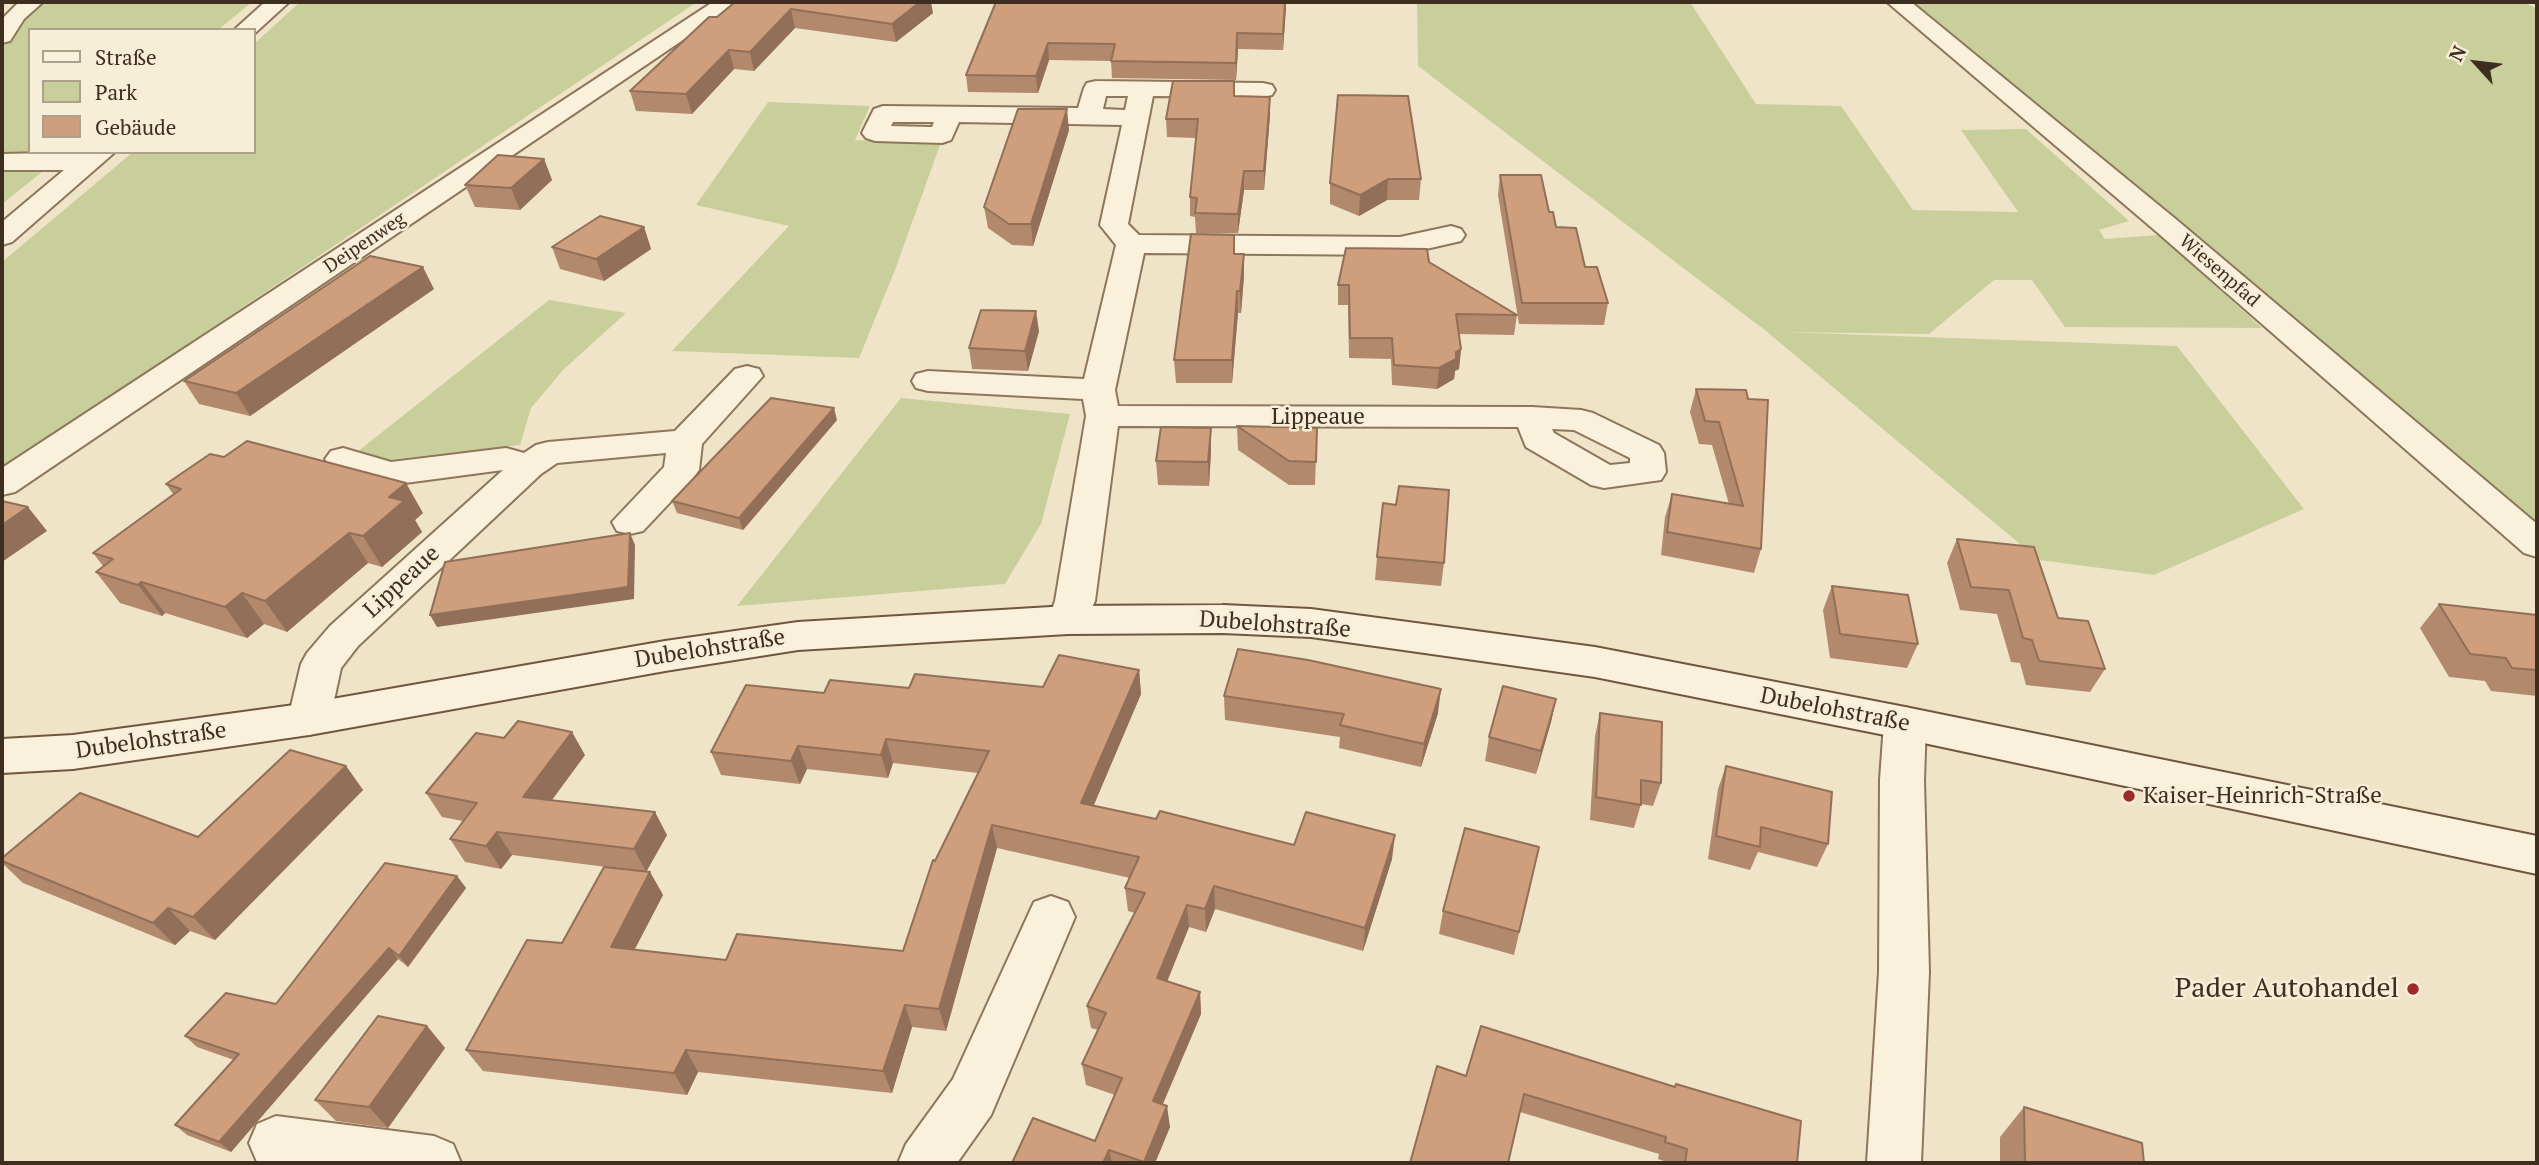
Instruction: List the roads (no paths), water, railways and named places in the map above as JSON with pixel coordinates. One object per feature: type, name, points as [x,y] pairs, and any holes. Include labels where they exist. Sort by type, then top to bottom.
[{"type":"street","points":[[2,37],[16,15],[32,2]]},
{"type":"street","points":[[247,28],[278,2]]},
{"type":"street","name":"Deipenweg","points":[[2,484],[728,2]]},
{"type":"street","name":"Wiesenpfad","points":[[1898,2],[2168,228],[2537,544]]},
{"type":"street","points":[[2,37],[28,37]]},
{"type":"street","points":[[949,115],[1089,116],[1225,81],[1263,90]]},
{"type":"street","points":[[1139,103],[1114,225],[1131,244],[1400,246],[1451,235]]},
{"type":"street","points":[[2,162],[97,157]]},
{"type":"street","points":[[2,236],[97,157]]},
{"type":"street","points":[[1068,620],[1075,601],[1101,403],[1131,244]]},
{"type":"street","points":[[630,522],[681,470],[685,441],[747,376]]},
{"type":"street","name":"Lippeaue","points":[[928,382],[1101,403],[1532,417]]},
{"type":"street","name":"Lippeaue","points":[[309,719],[321,664],[344,636],[529,466],[548,453],[685,441]]},
{"type":"street","points":[[343,459],[390,474],[506,459],[529,466]]},
{"type":"street","name":"Dubelohstraße","points":[[2,756],[73,752],[309,719],[639,660],[798,636],[1068,620],[1223,619],[1311,624],[1595,662],[1905,723],[2537,855]]},
{"type":"street","points":[[1894,1163],[1904,972],[1902,779],[1905,723]]},
{"type":"street","points":[[925,1163],[972,1097],[1051,917]]},
{"type":"street","points":[[276,1143],[434,1163]]},
{"type":"place","name":"Kaiser-Heinrich-Straße","points":[[2129,796]]},
{"type":"place","name":"Pader Autohandel","points":[[2413,989]]}]
